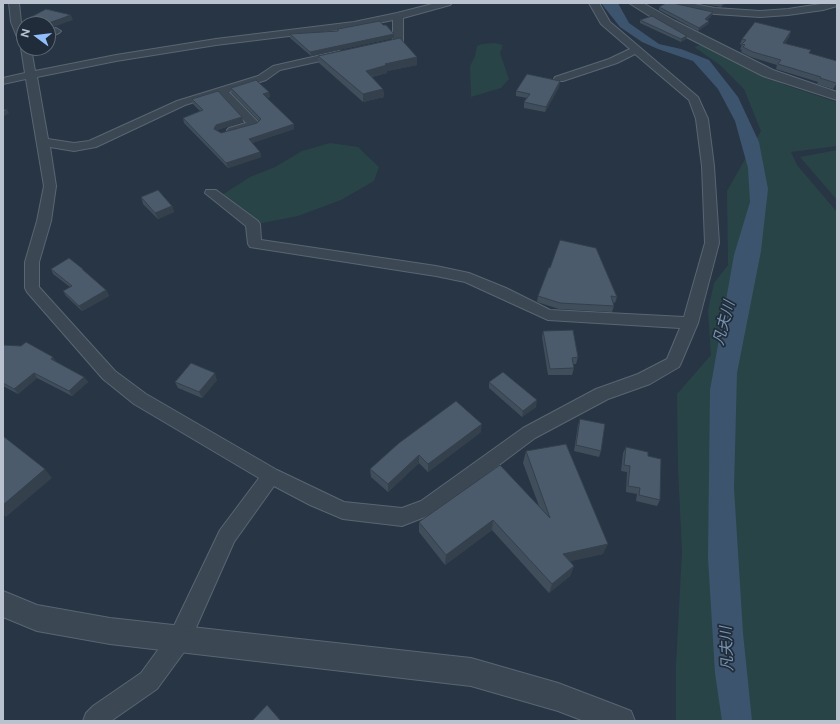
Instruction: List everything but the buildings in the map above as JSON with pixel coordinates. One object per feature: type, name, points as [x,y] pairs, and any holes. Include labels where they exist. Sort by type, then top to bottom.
[{"type":"street","points":[[14,3],[16,22]]},
{"type":"street","points":[[3,81],[116,58],[216,42],[354,25],[398,16],[447,3]]},
{"type":"street","points":[[28,56],[50,186],[44,221],[32,262],[32,288],[109,375],[140,399],[271,476],[317,499],[343,510],[402,517],[428,507],[529,432],[602,394],[644,379],[673,363],[690,323],[712,243],[708,166],[702,119],[694,99],[606,24],[594,3]]},
{"type":"street","points":[[635,3],[671,24],[768,73],[837,96]]},
{"type":"street","points":[[676,3],[715,11],[760,14],[823,7],[837,3]]},
{"type":"street","points":[[395,44],[398,16]]},
{"type":"street","points":[[559,79],[613,61],[636,50]]},
{"type":"street","points":[[43,142],[74,146],[92,144],[181,103],[262,78],[277,68],[352,52]]},
{"type":"street","points":[[222,90],[254,124],[222,133]]},
{"type":"street","points":[[211,193],[252,224],[255,244],[436,271],[469,278],[548,315],[690,323]]},
{"type":"street","points":[[94,721],[101,714],[149,682],[179,640],[227,536],[271,476]]},
{"type":"street","points":[[3,604],[37,618],[110,631],[472,672],[558,697],[621,721]]},
{"type":"green space","points":[[495,43],[503,45],[500,53],[509,79],[501,88],[471,97],[470,66],[475,56],[477,46]]},
{"type":"green space","points":[[700,45],[785,85],[837,102],[837,146],[791,152],[797,165],[837,212],[837,721],[676,721],[676,666],[682,551],[678,468],[677,394],[711,355],[708,310],[714,283],[728,265],[727,191],[761,131],[744,89],[720,65],[694,47]]},
{"type":"green space","points":[[330,143],[358,147],[379,167],[374,181],[341,200],[298,216],[257,224],[229,214],[222,195],[250,177],[275,167],[302,151]]},
{"type":"green space","points":[[837,150],[837,200],[800,157]]},
{"type":"water","name":"凡夫川","points":[[601,3],[618,3],[629,23],[659,44],[681,49],[709,60],[738,97],[759,142],[768,189],[761,251],[737,373],[734,488],[743,633],[752,721],[722,721],[715,673],[708,558],[710,390],[734,255],[750,202],[748,168],[735,121],[718,89],[693,61],[642,42],[620,27]]}]
